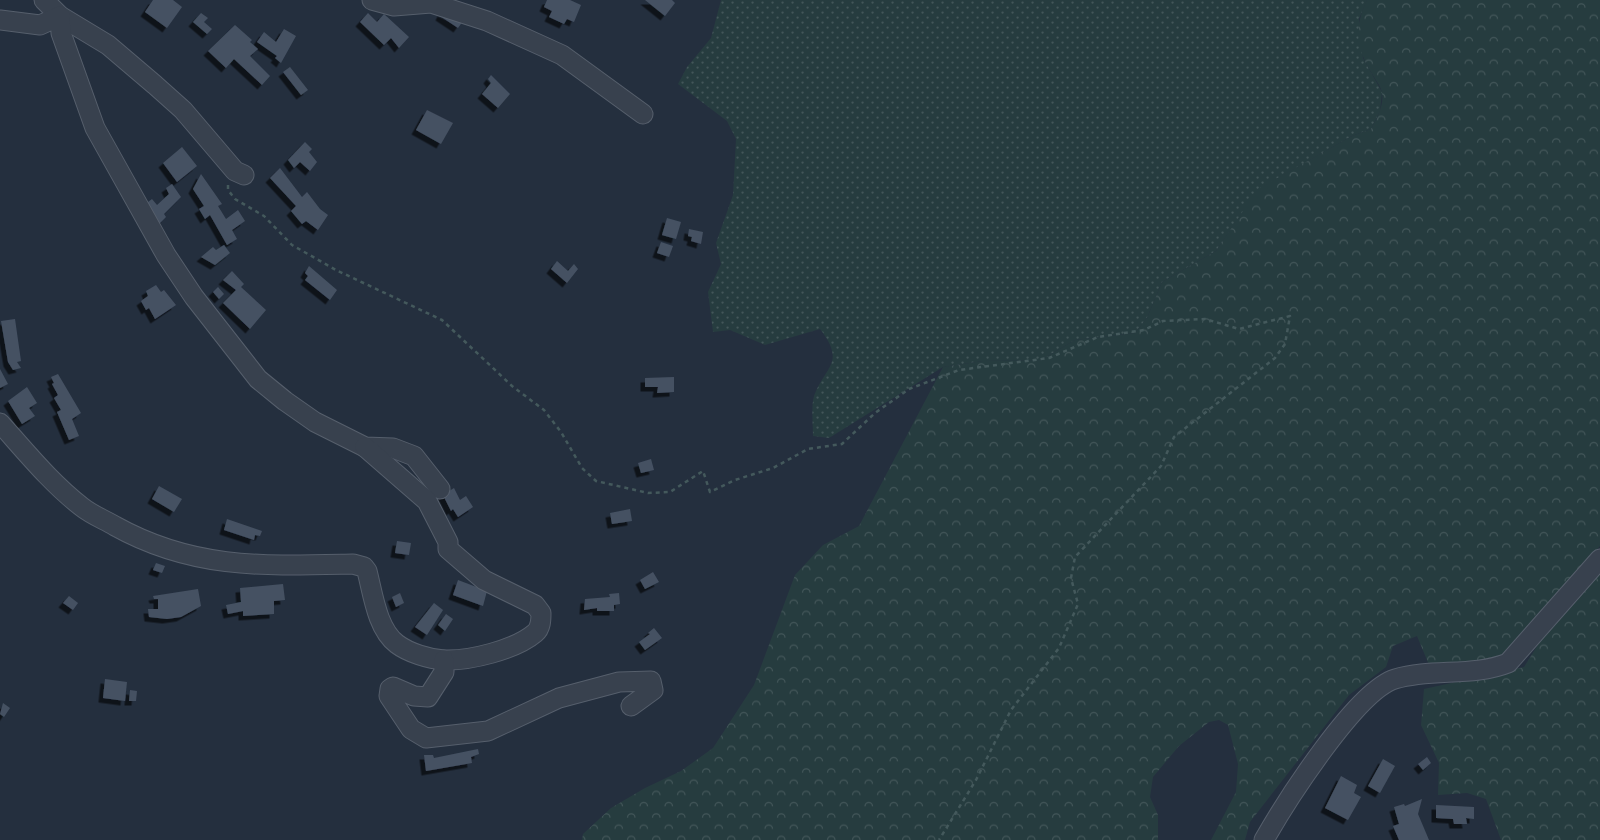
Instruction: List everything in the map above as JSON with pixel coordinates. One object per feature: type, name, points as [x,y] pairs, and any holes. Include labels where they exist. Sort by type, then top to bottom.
[{"type":"street","points":[[44,0],[60,16],[108,45],[155,85],[183,110],[235,172],[244,175]]},
{"type":"street","points":[[372,0],[394,6],[430,3],[487,21],[562,55],[643,114]]},
{"type":"street","points":[[0,20],[40,24],[60,16]]},
{"type":"street","points":[[0,423],[45,474],[84,508],[132,535],[154,544],[198,558],[252,566],[353,564],[364,567],[367,571],[384,628],[396,644],[418,655],[444,660],[482,656],[514,645],[535,633],[541,624],[541,613],[535,606],[484,580],[448,549],[448,542],[427,501],[365,447],[316,422],[285,401],[258,379],[194,297],[166,255],[95,128],[61,34],[60,16]]},
{"type":"street","points":[[365,447],[393,448],[414,456],[440,489]]},
{"type":"street","points":[[1264,840],[1282,808],[1322,751],[1370,694],[1394,679],[1423,674],[1493,669],[1508,663],[1600,559]]},
{"type":"street","points":[[444,660],[444,672],[428,697],[414,696],[393,687],[390,689],[389,696],[411,730],[426,738],[488,731],[559,698],[619,682],[651,682],[654,690],[631,706]]},
{"type":"path","points":[[226,161],[228,190],[235,199],[270,221],[292,245],[336,270],[442,320],[512,386],[544,410],[562,432],[582,468],[596,481],[648,493],[670,492],[703,471],[710,492],[735,480],[773,468],[808,449],[842,444],[875,414],[909,389],[959,370],[1049,358],[1098,337],[1144,330],[1163,321],[1205,319],[1239,328],[1290,316],[1285,344],[1275,358],[1174,437],[1161,466],[1075,556],[1071,578],[1078,604],[1059,648],[1011,710],[976,780],[939,840]]},
{"type":"green space","points":[[721,0],[1367,0],[1359,19],[1363,58],[1382,92],[1380,111],[1371,129],[1352,136],[1259,189],[1216,251],[1162,282],[1147,318],[1135,333],[1075,340],[1041,360],[983,361],[943,367],[829,438],[813,436],[812,410],[814,396],[833,357],[828,340],[820,329],[765,345],[730,330],[713,332],[708,292],[721,264],[716,243],[733,195],[736,139],[727,121],[678,84],[687,67],[711,38]]},
{"type":"green space","points":[[1367,0],[1600,0],[1600,546],[1501,656],[1491,661],[1429,665],[1417,636],[1393,646],[1386,667],[1349,695],[1250,822],[1245,840],[1211,840],[1236,792],[1238,764],[1228,725],[1219,720],[1209,722],[1179,746],[1153,777],[1150,797],[1158,815],[1158,840],[582,840],[583,834],[611,808],[645,788],[681,771],[713,748],[754,685],[795,575],[823,545],[859,526],[943,367],[983,361],[1041,360],[1075,340],[1135,333],[1147,318],[1162,282],[1216,251],[1258,189],[1352,136],[1371,129],[1380,112],[1382,93],[1362,54],[1358,37],[1360,19]]},
{"type":"green space","points":[[1600,571],[1600,840],[1501,840],[1486,799],[1467,793],[1438,795],[1439,763],[1421,725],[1424,689],[1524,667],[1544,635]]},
{"type":"building","points":[[153,0],[173,0],[182,7],[167,28],[145,12]]},
{"type":"building","points":[[547,0],[570,0],[581,5],[574,22],[567,19],[564,24],[549,17],[552,11],[544,7]]},
{"type":"building","points":[[645,0],[672,0],[675,3],[665,16]]},
{"type":"building","points":[[442,12],[463,21],[458,28],[440,16]]},
{"type":"building","points":[[201,13],[208,18],[204,22],[212,29],[207,34],[193,22]]},
{"type":"building","points":[[368,13],[377,22],[384,14],[409,37],[399,48],[391,38],[384,45],[360,22]]},
{"type":"building","points":[[235,25],[252,40],[250,42],[258,49],[250,56],[270,76],[262,85],[234,59],[226,68],[208,51]]},
{"type":"building","points":[[284,29],[296,36],[281,63],[275,58],[277,56],[257,42],[264,32],[276,42]]},
{"type":"building","points":[[290,67],[308,90],[301,95],[283,72]]},
{"type":"building","points":[[491,75],[510,94],[498,108],[482,94],[491,83],[488,79]]},
{"type":"building","points":[[427,110],[453,123],[441,144],[416,130]]},
{"type":"building","points":[[305,142],[312,149],[309,152],[317,162],[310,171],[300,162],[294,168],[288,160]]},
{"type":"building","points":[[182,147],[197,166],[177,182],[163,163]]},
{"type":"building","points":[[280,168],[302,197],[307,192],[320,209],[328,215],[318,230],[306,221],[302,224],[291,211],[296,206],[270,178]]},
{"type":"building","points":[[201,174],[222,204],[218,206],[226,219],[238,210],[245,221],[232,230],[237,239],[227,245],[210,215],[205,219],[199,209],[204,206],[193,189]]},
{"type":"building","points":[[172,184],[181,197],[164,214],[166,217],[156,227],[144,205],[152,199],[157,205],[169,194],[166,188]]},
{"type":"building","points":[[667,218],[681,222],[676,239],[662,235]]},
{"type":"building","points":[[689,229],[703,232],[701,244],[691,241],[692,237],[688,236]]},
{"type":"building","points":[[661,242],[673,246],[669,257],[657,253]]},
{"type":"building","points":[[224,245],[230,253],[215,265],[201,257],[213,247],[216,250]]},
{"type":"building","points":[[557,261],[568,271],[574,264],[578,269],[567,283],[551,269]]},
{"type":"building","points":[[309,266],[337,290],[330,300],[305,280],[308,276],[305,273]]},
{"type":"building","points":[[232,271],[244,284],[241,287],[266,310],[250,329],[223,303],[236,290],[223,280]]},
{"type":"building","points":[[156,285],[161,292],[164,290],[176,305],[155,319],[149,308],[146,310],[141,301],[148,296],[146,291]]},
{"type":"building","points":[[218,287],[224,294],[219,299],[213,292]]},
{"type":"building","points":[[15,319],[21,361],[17,362],[21,368],[13,370],[8,362],[1,321]]},
{"type":"building","points":[[0,369],[8,384],[0,388]]},
{"type":"building","points":[[58,374],[81,413],[72,419],[79,436],[69,440],[57,412],[61,410],[54,398],[58,395],[52,384],[54,383],[51,377]]},
{"type":"building","points":[[674,377],[674,392],[657,393],[658,387],[645,387],[645,378]]},
{"type":"building","points":[[27,387],[37,403],[29,408],[35,416],[22,424],[8,401]]},
{"type":"building","points":[[651,459],[654,470],[641,473],[638,463]]},
{"type":"building","points":[[159,486],[182,499],[174,512],[152,499]]},
{"type":"building","points":[[454,488],[460,500],[466,496],[473,507],[458,517],[453,509],[451,511],[443,495]]},
{"type":"building","points":[[630,509],[632,521],[612,524],[610,513]]},
{"type":"building","points":[[227,519],[262,531],[260,536],[255,535],[254,540],[224,530]]},
{"type":"building","points":[[397,541],[411,543],[409,555],[395,553]]},
{"type":"building","points":[[156,563],[165,566],[162,573],[153,570]]},
{"type":"building","points":[[653,572],[659,582],[645,589],[640,580]]},
{"type":"building","points":[[458,580],[487,591],[483,606],[453,595]]},
{"type":"building","points":[[283,584],[285,600],[274,601],[274,614],[243,616],[243,611],[228,614],[226,605],[241,602],[240,588]]},
{"type":"building","points":[[198,589],[201,606],[181,617],[167,619],[149,617],[148,609],[158,609],[158,599],[154,599],[153,596]]},
{"type":"building","points":[[400,593],[404,603],[396,607],[392,597]]},
{"type":"building","points":[[619,593],[620,604],[614,605],[614,611],[597,611],[597,608],[584,610],[585,599],[610,597],[609,594]]},
{"type":"building","points":[[69,596],[78,603],[73,610],[63,603]]},
{"type":"building","points":[[434,603],[443,610],[427,635],[415,627]]},
{"type":"building","points":[[446,614],[453,619],[445,631],[438,625]]},
{"type":"building","points":[[654,628],[662,638],[645,650],[639,642],[650,634],[648,633]]},
{"type":"building","points":[[105,679],[127,682],[125,701],[103,698]]},
{"type":"building","points":[[130,690],[137,691],[136,701],[129,701]]},
{"type":"building","points":[[3,703],[10,708],[4,717],[0,714]]},
{"type":"building","points":[[478,749],[479,754],[471,757],[472,763],[426,771],[424,755],[433,755],[434,758]]},
{"type":"building","points":[[1427,757],[1431,763],[1423,770],[1418,764]]},
{"type":"building","points":[[1383,759],[1395,766],[1380,793],[1368,786]]},
{"type":"building","points":[[1341,776],[1357,785],[1354,793],[1361,797],[1348,820],[1325,808]]},
{"type":"building","points":[[1422,799],[1418,814],[1429,840],[1399,840],[1393,826],[1399,824],[1394,807],[1404,804],[1405,806]]},
{"type":"building","points":[[1436,805],[1474,807],[1474,819],[1466,818],[1467,824],[1454,824],[1453,819],[1436,818]]}]
